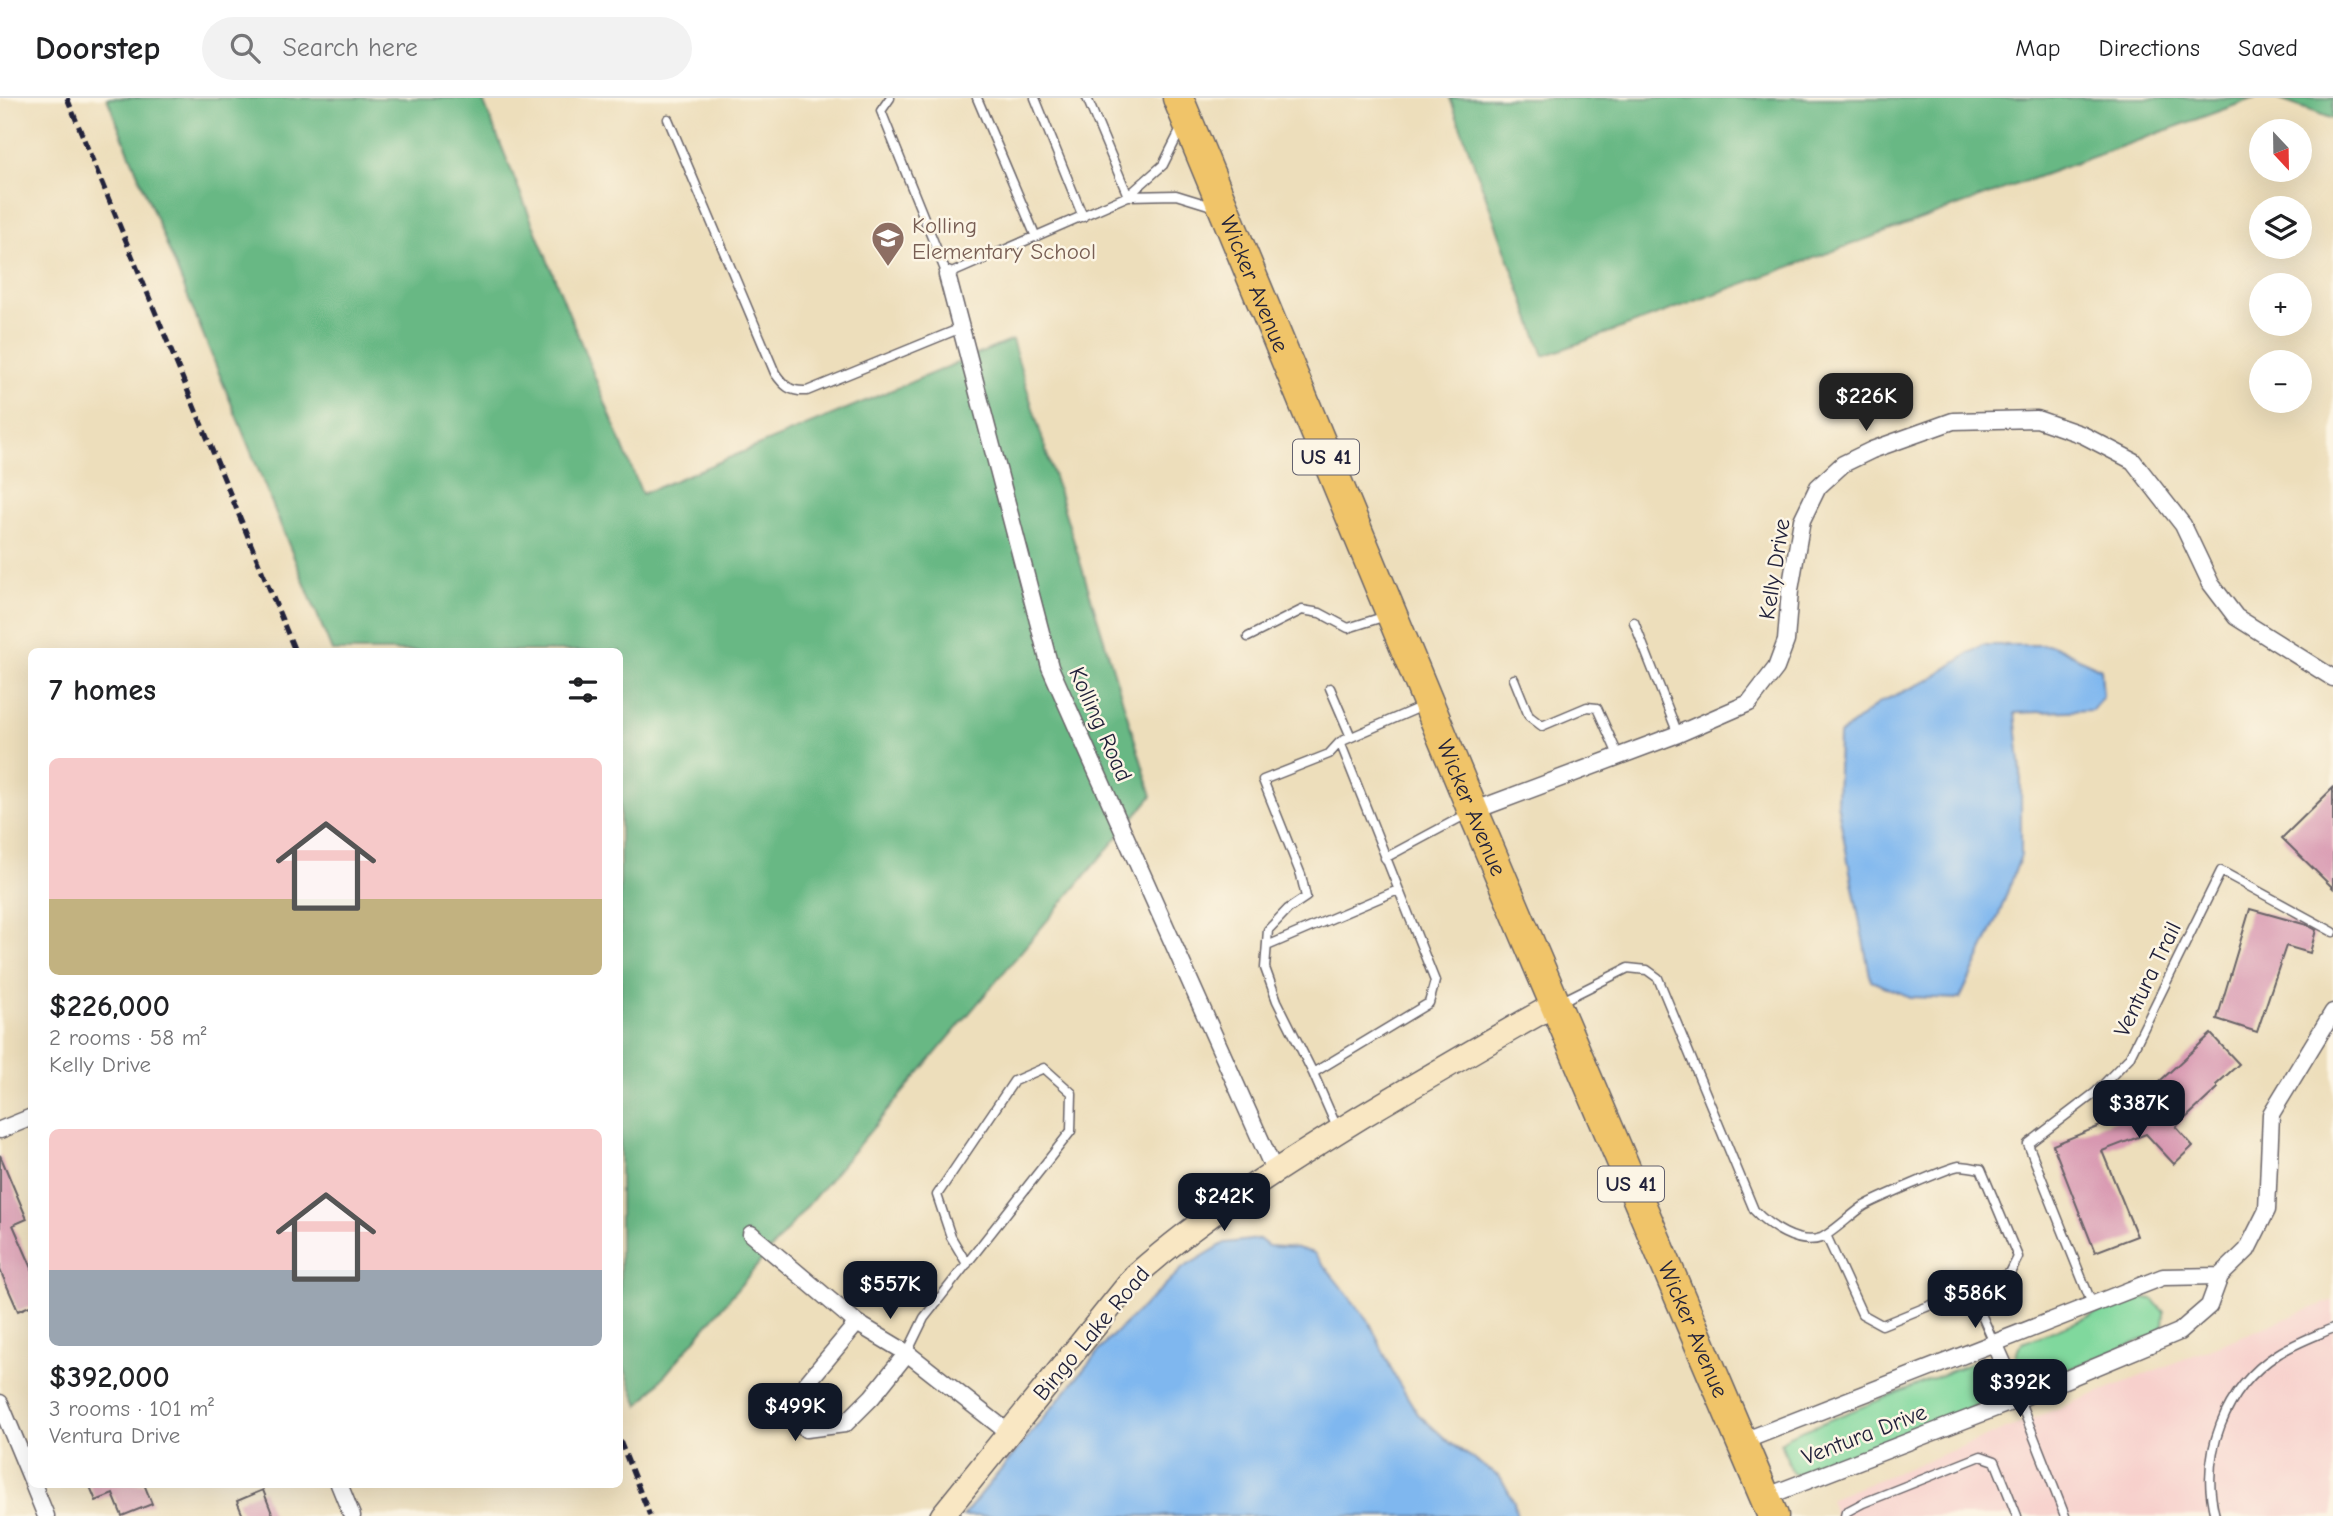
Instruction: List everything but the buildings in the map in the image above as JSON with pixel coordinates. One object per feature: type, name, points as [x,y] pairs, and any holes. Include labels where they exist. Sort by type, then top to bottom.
[{"type":"highway","name":"Wicker Avenue","points":[[1182,108],[1554,1005],[1769,1506]]},
{"type":"street","name":"Kolling Road","points":[[947,275],[1051,667],[1274,1170]]},
{"type":"street","name":"Kelly Drive","points":[[1473,811],[1678,734],[1749,703],[1776,668],[1786,641],[1790,590],[1802,520],[1818,486],[1843,464],[1872,450],[1953,421],[2037,419],[2083,435],[2133,461],[2183,525],[2211,584],[2236,617],[2333,678]]},
{"type":"street","name":"Bingo Lake Road","points":[[942,1516],[1136,1275],[1173,1242],[1274,1170],[1554,1005]]},
{"type":"street","name":"Ventura Drive","points":[[1769,1506],[2179,1332],[2208,1306],[2220,1276],[2247,1250],[2267,1210],[2271,1114],[2333,1012]]},
{"type":"street","points":[[0,1130],[28,1119]]},
{"type":"street","points":[[751,1234],[857,1322],[907,1353],[1009,1433]]},
{"type":"street","name":"Ventura Drive","points":[[1741,1442],[2163,1277],[2220,1276]]},
{"type":"street","points":[[857,1322],[792,1405],[806,1429],[845,1424],[907,1353]]},
{"type":"street","points":[[1994,1343],[2019,1399]]},
{"type":"street","points":[[0,1403],[28,1472]]},
{"type":"street","points":[[34,1488],[46,1516]]},
{"type":"street","points":[[341,1488],[352,1516]]},
{"type":"lane","points":[[890,98],[881,111],[947,275],[1128,196],[1163,165],[1182,108]]},
{"type":"lane","points":[[977,98],[1036,237]]},
{"type":"lane","points":[[1035,98],[1083,217]]},
{"type":"lane","points":[[1087,98],[1128,196]]},
{"type":"lane","points":[[668,119],[775,373],[783,385],[795,392],[807,391],[961,328]]},
{"type":"lane","points":[[1128,196],[1176,195],[1224,210]]},
{"type":"lane","points":[[1248,637],[1302,610],[1320,613],[1349,628],[1392,614]]},
{"type":"lane","points":[[1634,622],[1678,734]]},
{"type":"lane","points":[[1514,679],[1529,716],[1542,726],[1587,707],[1597,708],[1619,757]]},
{"type":"lane","points":[[1330,688],[1351,737]]},
{"type":"lane","points":[[1339,1131],[1276,1001],[1265,968],[1268,930],[1287,909],[1306,897],[1301,875],[1263,780],[1329,754],[1340,742],[1429,703]]},
{"type":"lane","points":[[1313,1073],[1429,1003],[1435,981],[1340,742]]},
{"type":"lane","points":[[1385,858],[1473,811]]},
{"type":"lane","name":"Ventura Trail","points":[[2092,1304],[2028,1144],[2095,1093],[2129,1058],[2221,871],[2333,932]]},
{"type":"lane","points":[[1267,946],[1398,890]]},
{"type":"lane","points":[[1554,1005],[1628,968],[1647,970],[1658,978],[1754,1210],[1766,1223],[1803,1240],[1822,1238],[1868,1203],[1959,1166],[1981,1169],[2018,1256],[2010,1273],[1882,1325],[1862,1314],[1826,1235]]},
{"type":"lane","points":[[907,1353],[924,1318],[967,1264],[1071,1131],[1072,1093],[1044,1068],[1014,1081],[937,1195],[951,1237],[967,1264]]},
{"type":"lane","points":[[1970,1289],[1994,1343]]},
{"type":"lane","points":[[2215,1516],[2210,1480],[2211,1454],[2219,1427],[2232,1402],[2249,1379],[2278,1354],[2333,1328]]},
{"type":"lane","points":[[2019,1399],[2062,1515]]},
{"type":"lane","points":[[1845,1516],[1846,1512],[1863,1503],[1981,1456],[1995,1461],[2017,1516]]},
{"type":"shaded area","points":[[2333,1300],[2333,1516],[1835,1516],[1829,1499]]},
{"type":"green space","points":[[107,98],[482,98],[642,494],[1012,340],[1152,796],[639,1406],[623,1365],[623,648],[331,648]]},
{"type":"green space","points":[[1450,98],[2255,98],[1544,356]]},
{"type":"green space","points":[[2275,98],[2333,98],[2333,119]]},
{"type":"green space","points":[[2138,1297],[2152,1299],[2164,1312],[2163,1325],[2155,1335],[2037,1382],[2031,1381],[2021,1372],[2016,1354],[2022,1343]]},
{"type":"green space","points":[[1979,1360],[1989,1364],[1997,1378],[1999,1391],[1991,1400],[1805,1473],[1793,1474],[1781,1443],[1789,1436]]},
{"type":"water","points":[[1982,645],[2053,645],[2101,669],[2103,697],[2092,710],[2015,713],[2021,772],[2021,855],[1998,917],[1960,999],[1910,997],[1871,981],[1837,803],[1839,735],[1880,702],[1929,680]]},
{"type":"water","points":[[1259,1239],[1268,1246],[1297,1248],[1314,1253],[1370,1323],[1395,1377],[1418,1414],[1449,1442],[1501,1478],[1514,1502],[1517,1516],[963,1516],[1107,1341],[1183,1268],[1225,1243]]},
{"type":"railway","points":[[67,98],[294,648]]},
{"type":"railway","points":[[623,1448],[650,1516]]},
{"type":"place","name":"Kolling Elementary School","points":[[888,268]]}]
